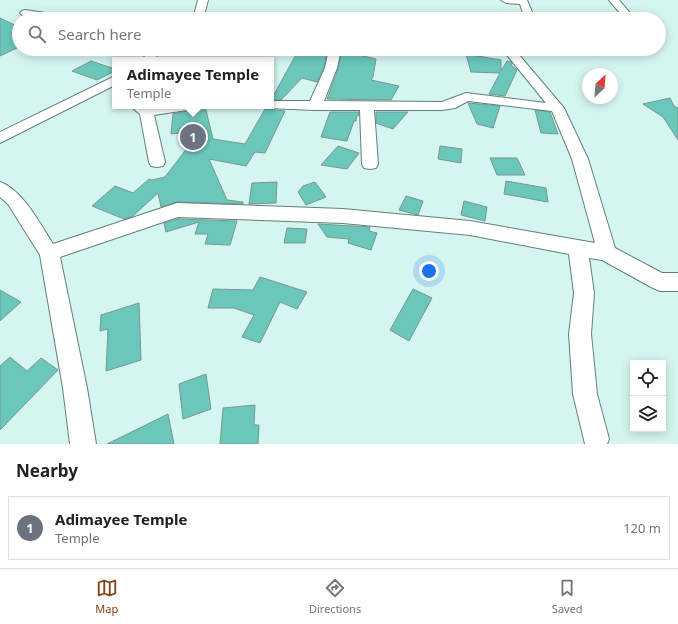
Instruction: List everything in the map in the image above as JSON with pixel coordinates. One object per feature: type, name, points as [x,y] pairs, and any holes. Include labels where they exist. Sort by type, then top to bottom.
[{"type":"street","points":[[200,12],[203,0]]},
{"type":"street","points":[[506,0],[524,2],[528,12]]},
{"type":"street","points":[[614,0],[624,12]]},
{"type":"street","points":[[315,106],[331,68],[334,56]]},
{"type":"street","points":[[514,56],[557,108],[580,159],[606,253]]},
{"type":"street","points":[[0,138],[112,86]]},
{"type":"street","points":[[274,105],[442,106],[450,105],[466,97],[557,108]]},
{"type":"street","points":[[367,106],[370,164]]},
{"type":"street","points":[[142,109],[157,162]]},
{"type":"street","points":[[0,188],[14,200],[49,253],[76,388],[82,444]]},
{"type":"street","points":[[49,253],[178,210],[343,216],[470,228],[606,253],[660,282],[678,282]]},
{"type":"street","points":[[578,248],[584,293],[580,334],[585,394],[596,439]]},
{"type":"building","points":[[0,18],[12,24],[12,50],[0,56]]},
{"type":"building","points":[[295,56],[326,56],[324,68],[317,82],[302,78],[281,100],[274,100],[274,95]]},
{"type":"building","points":[[341,56],[363,56],[376,59],[373,77],[371,80],[399,86],[391,100],[327,99],[338,69]]},
{"type":"building","points":[[467,56],[478,56],[501,60],[501,71],[507,61],[511,62],[512,66],[517,70],[505,96],[489,94],[500,73],[471,72]]},
{"type":"building","points":[[91,61],[112,68],[112,72],[97,80],[72,71]]},
{"type":"building","points":[[670,98],[674,106],[678,108],[678,140],[663,117],[643,104]]},
{"type":"building","points":[[468,103],[500,106],[493,128],[477,124]]},
{"type":"building","points":[[206,109],[213,139],[245,144],[265,109],[285,111],[265,153],[255,152],[246,166],[209,159],[227,200],[243,202],[243,204],[177,202],[161,207],[158,193],[133,216],[124,219],[92,206],[115,186],[133,193],[149,179],[152,180],[165,177],[200,131],[171,134],[173,114]]},
{"type":"building","points":[[535,110],[550,112],[558,134],[541,133]]},
{"type":"building","points":[[330,112],[359,112],[359,116],[357,115],[356,121],[354,121],[347,141],[321,137]]},
{"type":"building","points":[[376,112],[408,112],[393,129],[376,123]]},
{"type":"building","points":[[338,146],[359,153],[347,169],[321,165]]},
{"type":"building","points":[[440,146],[462,149],[461,163],[438,159]]},
{"type":"building","points":[[490,158],[517,158],[525,175],[497,175]]},
{"type":"building","points":[[506,181],[546,188],[548,202],[504,194]]},
{"type":"building","points":[[277,182],[276,203],[249,204],[252,183]]},
{"type":"building","points":[[315,182],[326,197],[306,205],[298,192],[303,186]]},
{"type":"building","points":[[406,196],[423,201],[418,215],[399,210]]},
{"type":"building","points":[[464,201],[487,207],[485,221],[461,215]]},
{"type":"building","points":[[178,219],[237,221],[230,245],[205,244],[208,234],[195,234],[199,222],[166,232],[164,223]]},
{"type":"building","points":[[318,224],[370,227],[369,231],[377,233],[371,250],[348,243],[349,239],[327,237]]},
{"type":"building","points":[[287,228],[307,229],[305,243],[284,243]]},
{"type":"building","points":[[260,277],[307,292],[297,309],[280,302],[260,343],[242,337],[254,315],[234,308],[208,308],[213,289],[253,290]]},
{"type":"building","points":[[413,289],[432,298],[409,341],[390,330]]},
{"type":"building","points":[[0,290],[21,302],[0,321]]},
{"type":"building","points":[[139,303],[141,360],[106,371],[108,329],[100,331],[101,315]]},
{"type":"building","points":[[10,357],[27,371],[41,358],[58,370],[0,430],[0,366]]},
{"type":"building","points":[[206,374],[211,409],[183,419],[179,384]]},
{"type":"building","points":[[255,405],[254,425],[259,425],[258,444],[220,444],[223,408]]},
{"type":"building","points":[[168,414],[174,444],[107,444]]},
{"type":"place","name":"Adimayee Temple","points":[[193,137]]}]
